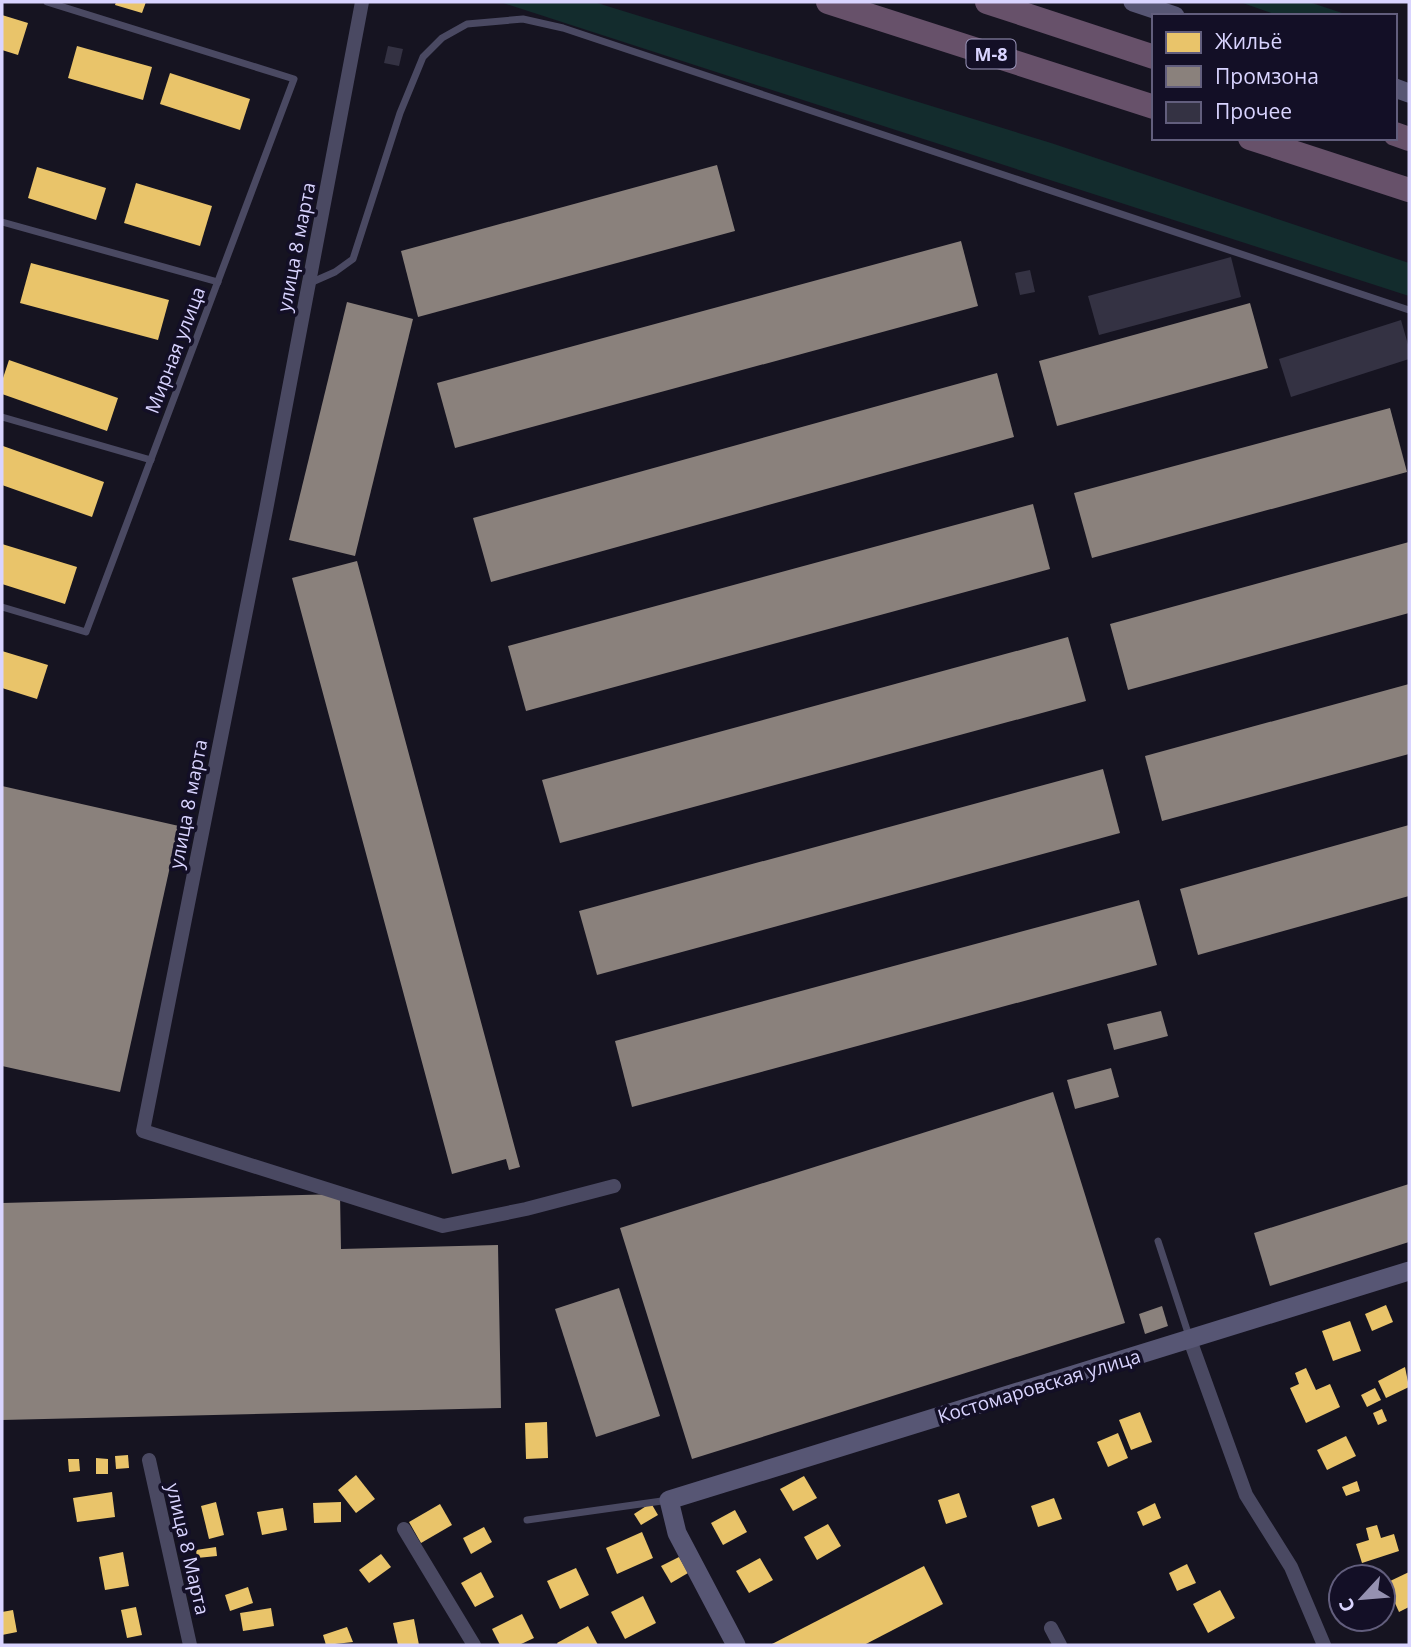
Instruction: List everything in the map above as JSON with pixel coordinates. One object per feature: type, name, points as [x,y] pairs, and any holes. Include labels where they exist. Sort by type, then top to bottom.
[{"type":"highway","name":"М-8","points":[[828,2],[1152,106]]},
{"type":"highway","name":"М-8","points":[[987,2],[1152,56]]},
{"type":"highway","points":[[1256,140],[1409,190]]},
{"type":"street","name":"улица 8 марта","points":[[362,2],[143,1131],[443,1226],[526,1209],[614,1186]]},
{"type":"street","points":[[1133,2],[1169,14]]},
{"type":"street","name":"Костомаровская улица","points":[[669,1500],[1409,1272]]},
{"type":"street","points":[[1190,1339],[1246,1495],[1291,1567],[1324,1645]]},
{"type":"street","name":"улица 8 Марта","points":[[149,1460],[190,1645]]},
{"type":"street","points":[[669,1500],[677,1533],[736,1645]]},
{"type":"street","points":[[404,1529],[474,1645]]},
{"type":"street","points":[[1051,1628],[1060,1645]]},
{"type":"lane","name":"Мирная улица","points":[[2,607],[86,632],[295,79],[47,2]]},
{"type":"lane","points":[[309,283],[335,272],[353,259],[400,114],[423,57],[442,38],[467,24],[523,19],[563,28],[1409,310]]},
{"type":"lane","points":[[2,222],[218,282]]},
{"type":"lane","points":[[2,418],[151,460]]},
{"type":"lane","points":[[1158,1241],[1190,1339]]},
{"type":"lane","points":[[527,1520],[669,1500]]},
{"type":"green space","points":[[500,2],[594,2],[1051,143],[1409,263],[1409,296]]},
{"type":"green space","points":[[1240,2],[1309,2],[1345,14],[1274,14]]},
{"type":"building: Жильё","points":[[116,2],[146,2],[142,13],[115,5]]},
{"type":"building: Жильё","points":[[2,15],[28,23],[18,55],[2,50]]},
{"type":"building: Жильё","points":[[77,46],[152,67],[143,100],[68,78]]},
{"type":"building: Жильё","points":[[170,73],[250,99],[240,130],[160,104]]},
{"type":"building: Жильё","points":[[37,167],[106,188],[96,220],[28,198]]},
{"type":"building: Жильё","points":[[136,183],[212,206],[200,246],[124,223]]},
{"type":"building: Жильё","points":[[31,263],[169,300],[158,340],[20,303]]},
{"type":"building: Жильё","points":[[9,360],[118,398],[107,431],[2,394],[2,381]]},
{"type":"building: Жильё","points":[[3,446],[104,482],[92,517],[2,485]]},
{"type":"building: Жильё","points":[[2,544],[77,567],[65,604],[2,584]]},
{"type":"building: Жильё","points":[[2,651],[48,665],[37,699],[2,688]]},
{"type":"building: Жильё","points":[[1386,1305],[1393,1322],[1372,1331],[1365,1314]]},
{"type":"building: Жильё","points":[[1350,1321],[1361,1351],[1333,1361],[1322,1331]]},
{"type":"building: Жильё","points":[[1405,1367],[1409,1387],[1386,1398],[1378,1381]]},
{"type":"building: Жильё","points":[[1306,1368],[1316,1390],[1330,1384],[1340,1407],[1306,1423],[1290,1388],[1299,1384],[1295,1373]]},
{"type":"building: Жильё","points":[[1375,1388],[1381,1400],[1367,1407],[1361,1395]]},
{"type":"building: Жильё","points":[[1382,1409],[1387,1421],[1378,1425],[1373,1413]]},
{"type":"building: Жильё","points":[[1140,1412],[1152,1442],[1131,1450],[1119,1420]]},
{"type":"building: Жильё","points":[[547,1422],[548,1458],[526,1459],[525,1423]]},
{"type":"building: Жильё","points":[[1118,1433],[1128,1458],[1108,1467],[1097,1442]]},
{"type":"building: Жильё","points":[[1346,1436],[1356,1456],[1327,1470],[1317,1450]]},
{"type":"building: Жильё","points":[[128,1455],[129,1468],[116,1469],[115,1456]]},
{"type":"building: Жильё","points":[[96,1458],[108,1459],[108,1474],[96,1474]]},
{"type":"building: Жильё","points":[[68,1459],[79,1459],[80,1471],[69,1472]]},
{"type":"building: Жильё","points":[[356,1475],[375,1499],[356,1513],[338,1490]]},
{"type":"building: Жильё","points":[[804,1476],[817,1498],[793,1511],[780,1489]]},
{"type":"building: Жильё","points":[[1357,1481],[1360,1491],[1346,1496],[1342,1487]]},
{"type":"building: Жильё","points":[[112,1492],[115,1517],[77,1522],[73,1498]]},
{"type":"building: Жильё","points":[[959,1493],[967,1517],[946,1524],[938,1500]]},
{"type":"building: Жильё","points":[[1054,1498],[1062,1519],[1038,1527],[1031,1506]]},
{"type":"building: Жильё","points":[[216,1502],[224,1535],[209,1539],[201,1506]]},
{"type":"building: Жильё","points":[[341,1502],[341,1522],[314,1523],[313,1503]]},
{"type":"building: Жильё","points":[[651,1503],[658,1515],[641,1525],[634,1514]]},
{"type":"building: Жильё","points":[[1155,1503],[1161,1518],[1143,1526],[1137,1512]]},
{"type":"building: Жильё","points":[[440,1504],[452,1525],[421,1543],[409,1522]]},
{"type":"building: Жильё","points":[[283,1508],[287,1530],[262,1535],[257,1512]]},
{"type":"building: Жильё","points":[[735,1510],[747,1532],[723,1545],[711,1523]]},
{"type":"building: Жильё","points":[[828,1524],[841,1546],[817,1560],[804,1537]]},
{"type":"building: Жильё","points":[[1377,1525],[1381,1538],[1394,1534],[1399,1551],[1362,1563],[1356,1544],[1369,1540],[1366,1528]]},
{"type":"building: Жильё","points":[[484,1527],[492,1542],[471,1554],[463,1538]]},
{"type":"building: Жильё","points":[[642,1532],[653,1558],[617,1574],[606,1548]]},
{"type":"building: Жильё","points":[[216,1547],[217,1556],[197,1558],[196,1550]]},
{"type":"building: Жильё","points":[[123,1552],[129,1586],[105,1590],[99,1557]]},
{"type":"building: Жильё","points":[[381,1554],[391,1567],[369,1583],[359,1570]]},
{"type":"building: Жильё","points":[[679,1557],[688,1573],[671,1583],[661,1566]]},
{"type":"building: Жильё","points":[[760,1558],[773,1580],[749,1593],[736,1571]]},
{"type":"building: Жильё","points":[[1187,1564],[1196,1583],[1177,1591],[1169,1573]]},
{"type":"building: Жильё","points":[[924,1566],[943,1604],[864,1645],[770,1645]]},
{"type":"building: Жильё","points":[[576,1568],[589,1595],[560,1609],[547,1581]]},
{"type":"building: Жильё","points":[[481,1572],[494,1597],[475,1607],[461,1583]]},
{"type":"building: Жильё","points":[[1409,1572],[1409,1607],[1399,1612],[1397,1608],[1397,1578]]},
{"type":"building: Жильё","points":[[248,1587],[253,1603],[230,1611],[225,1595]]},
{"type":"building: Жильё","points":[[1220,1590],[1235,1618],[1208,1633],[1193,1604]]},
{"type":"building: Жильё","points":[[643,1596],[656,1623],[625,1639],[611,1612]]},
{"type":"building: Жильё","points":[[136,1607],[142,1635],[127,1638],[121,1610]]},
{"type":"building: Жильё","points":[[271,1608],[274,1626],[243,1631],[240,1613]]},
{"type":"building: Жильё","points":[[13,1610],[17,1632],[2,1635],[2,1612]]},
{"type":"building: Жильё","points":[[522,1614],[534,1638],[519,1645],[500,1645],[492,1629]]},
{"type":"building: Жильё","points":[[414,1619],[419,1645],[398,1645],[393,1623]]},
{"type":"building: Жильё","points":[[588,1626],[598,1645],[558,1645],[557,1643]]},
{"type":"building: Жильё","points":[[347,1627],[353,1642],[326,1645],[323,1635]]},
{"type":"building: Промзона","points":[[717,165],[735,231],[418,317],[401,251]]},
{"type":"building: Промзона","points":[[961,241],[978,306],[455,448],[437,383]]},
{"type":"building: Промзона","points":[[347,302],[413,319],[355,556],[289,540]]},
{"type":"building: Промзона","points":[[1250,303],[1268,368],[1057,426],[1039,361]]},
{"type":"building: Промзона","points":[[997,373],[1014,437],[491,582],[473,518]]},
{"type":"building: Промзона","points":[[1390,408],[1407,472],[1092,558],[1074,493]]},
{"type":"building: Промзона","points":[[1033,504],[1050,569],[526,711],[508,646]]},
{"type":"building: Промзона","points":[[1409,542],[1409,613],[1128,690],[1110,624]]},
{"type":"building: Промзона","points":[[357,561],[520,1167],[509,1170],[506,1159],[452,1174],[292,578]]},
{"type":"building: Промзона","points":[[1068,637],[1086,701],[560,843],[542,780]]},
{"type":"building: Промзона","points":[[1409,684],[1409,754],[1162,821],[1145,756]]},
{"type":"building: Промзона","points":[[1103,769],[1120,833],[597,975],[579,911]]},
{"type":"building: Промзона","points":[[2,786],[179,826],[120,1092],[2,1066]]},
{"type":"building: Промзона","points":[[1409,825],[1409,896],[1198,955],[1180,889]]},
{"type":"building: Промзона","points":[[1139,900],[1157,965],[632,1107],[615,1041]]},
{"type":"building: Промзона","points":[[1161,1011],[1168,1036],[1114,1050],[1107,1024]]},
{"type":"building: Промзона","points":[[1111,1068],[1119,1097],[1075,1109],[1067,1080]]},
{"type":"building: Промзона","points":[[1053,1092],[1125,1323],[692,1459],[620,1228]]},
{"type":"building: Промзона","points":[[1409,1184],[1409,1242],[1270,1286],[1254,1233]]},
{"type":"building: Промзона","points":[[340,1194],[341,1249],[498,1245],[501,1408],[2,1420],[2,1203]]},
{"type":"building: Промзона","points":[[619,1288],[660,1416],[596,1437],[555,1309]]},
{"type":"building: Промзона","points":[[1162,1306],[1168,1326],[1145,1334],[1139,1314]]},
{"type":"building: Прочее","points":[[388,46],[403,49],[399,66],[384,63]]},
{"type":"building: Прочее","points":[[1231,257],[1241,297],[1099,335],[1088,296]]},
{"type":"building: Прочее","points":[[1030,270],[1035,292],[1020,295],[1015,273]]},
{"type":"building: Прочее","points":[[1401,320],[1409,348],[1409,359],[1291,397],[1279,359]]}]
